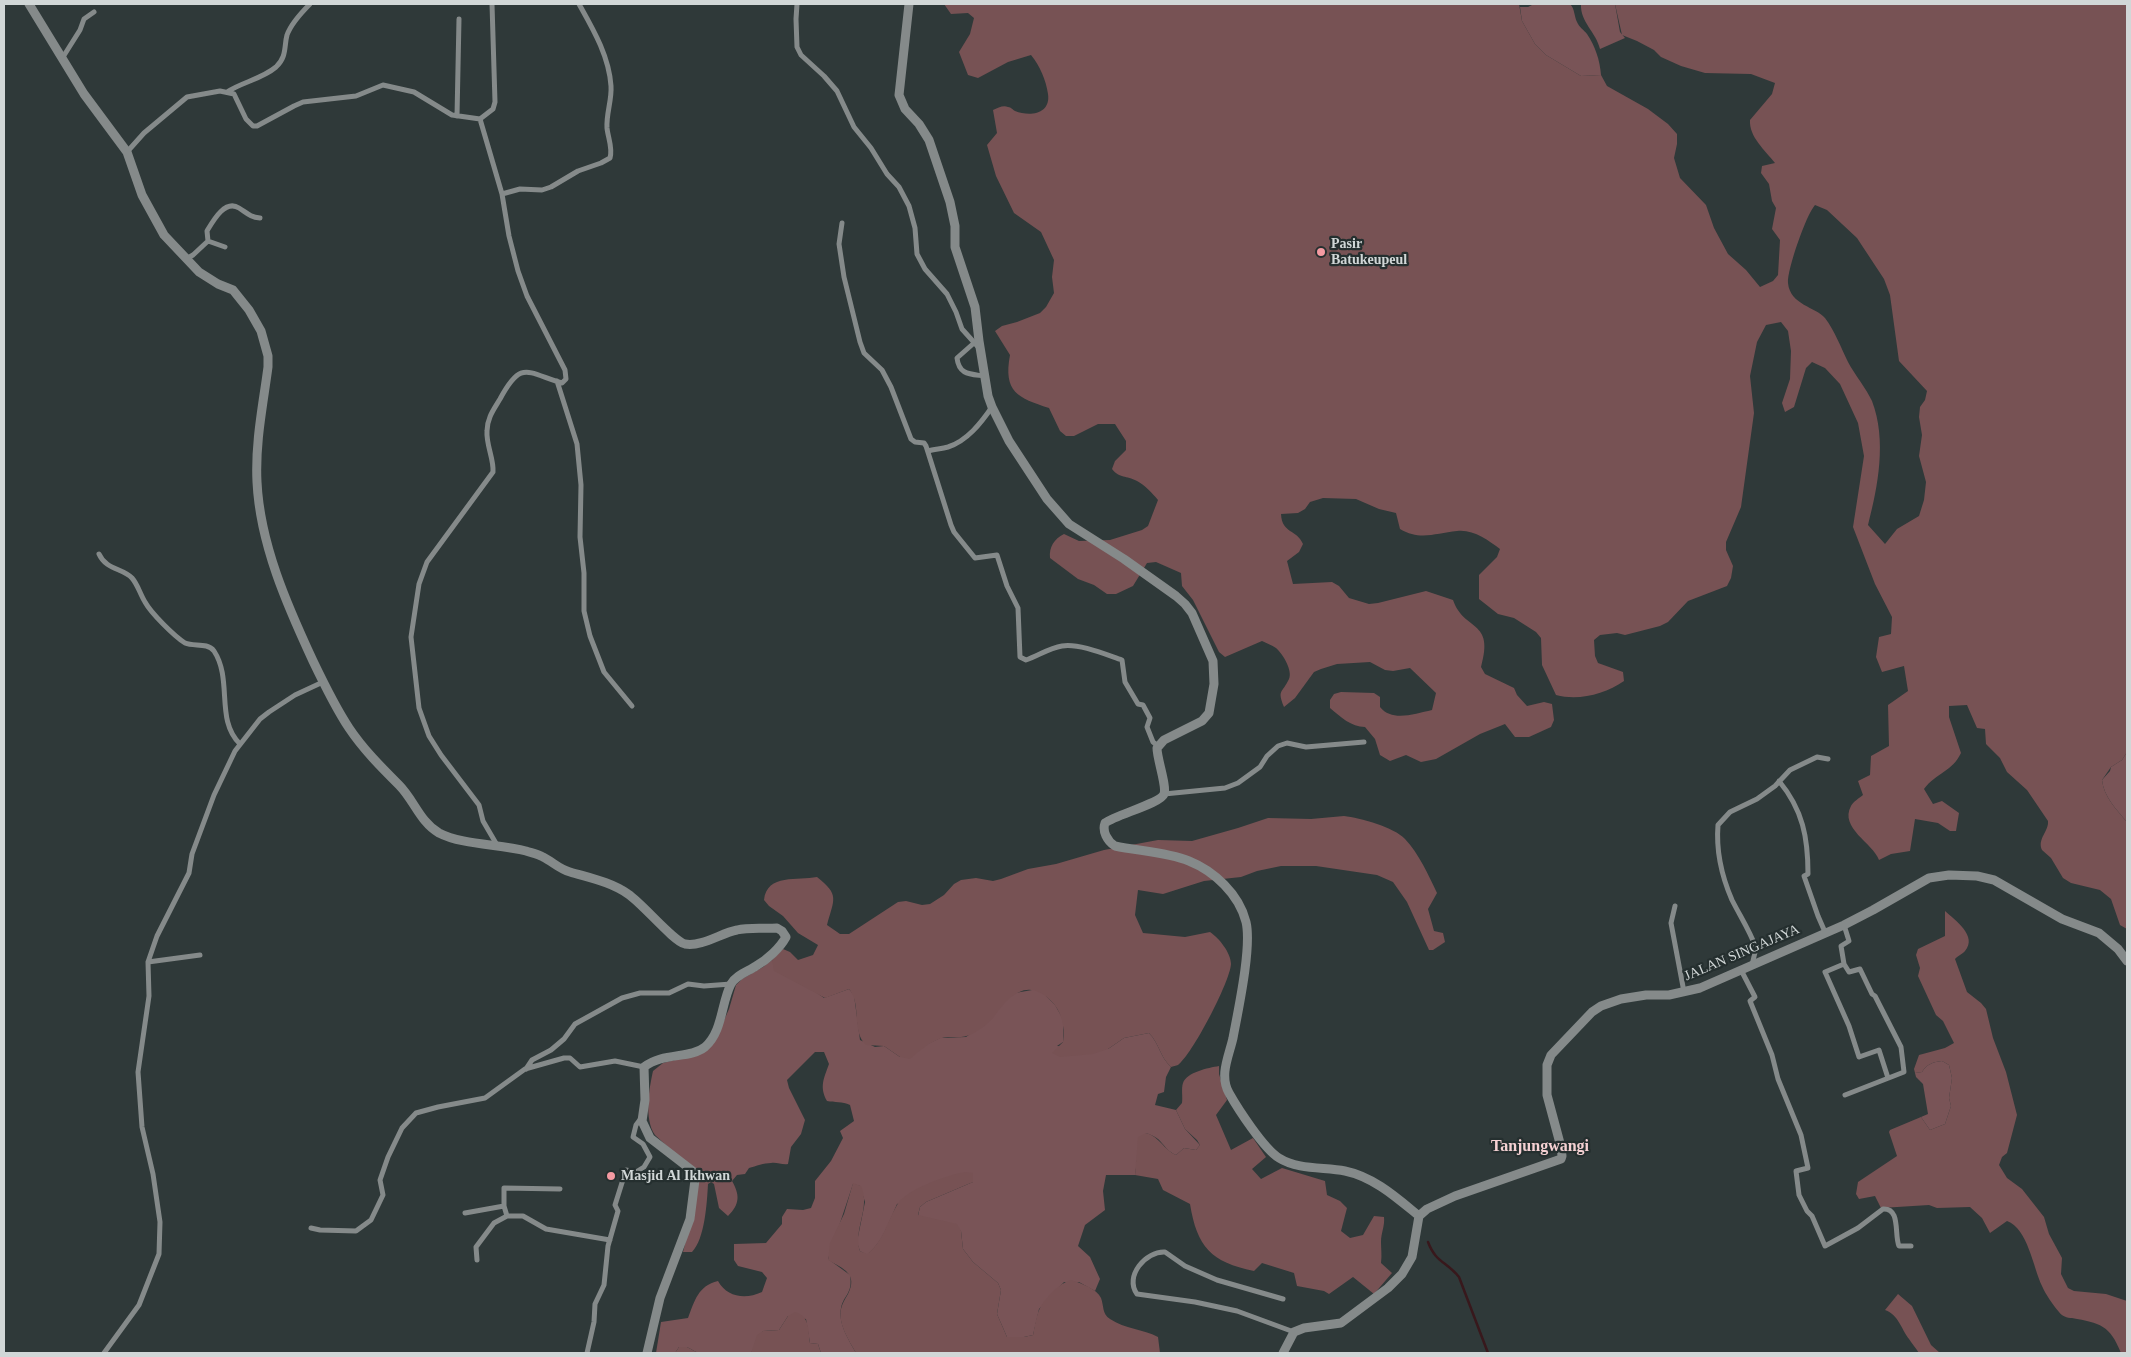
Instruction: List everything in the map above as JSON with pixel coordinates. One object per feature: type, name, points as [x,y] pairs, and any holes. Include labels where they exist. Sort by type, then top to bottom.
[{"type":"street","points":[[29,4],[84,94],[127,152],[142,195],[164,235],[185,259],[209,279],[237,293],[249,310],[262,335],[268,356],[268,366],[257,436],[259,501],[270,551],[286,598],[323,682],[358,741],[402,788],[429,826],[439,833],[460,840],[497,844],[542,856],[555,866],[570,872],[590,876],[627,893],[654,916],[677,940],[687,944],[699,943],[739,929],[777,928],[786,937],[782,944],[759,965],[735,979],[731,984],[721,1019],[712,1038],[704,1048],[684,1054],[658,1058],[644,1067],[615,1061],[580,1067],[570,1058],[564,1058],[525,1069]]},
{"type":"street","points":[[227,92],[265,75],[275,67],[286,50],[286,37],[289,31],[310,4]]},
{"type":"street","points":[[127,152],[144,133],[180,101],[194,95],[220,91],[234,94],[246,119],[253,126],[258,126],[303,102],[356,96],[383,85],[414,92],[457,116],[480,119],[494,109],[495,102],[492,4]]},
{"type":"street","points":[[502,194],[520,189],[542,190],[551,188],[578,171],[601,164],[610,158],[611,148],[607,129],[611,94],[609,72],[598,38],[579,4]]},
{"type":"street","points":[[798,4],[796,18],[797,47],[801,55],[824,76],[837,92],[854,127],[871,148],[886,174],[899,186],[909,206],[915,228],[917,254],[925,269],[946,294],[956,312],[962,329],[977,346]]},
{"type":"street","points":[[909,4],[899,95],[905,109],[919,124],[928,140],[950,202],[955,226],[955,247],[975,307],[977,346],[992,407],[1009,441],[1046,499],[1070,524],[1124,559],[1185,604],[1195,620],[1213,661],[1214,684],[1209,713],[1202,721],[1164,740],[1158,746],[1157,756],[1163,779],[1164,794]]},
{"type":"street","points":[[63,57],[80,30],[84,18],[94,12]]},
{"type":"street","points":[[457,116],[459,19]]},
{"type":"street","points":[[480,119],[502,194],[513,256],[523,286],[556,350],[566,376],[564,382],[529,372],[514,376],[508,383],[488,423],[488,445],[493,472],[427,562],[418,584],[411,637],[422,718],[434,745],[481,807],[483,821],[497,844]]},
{"type":"street","points":[[208,241],[207,230],[227,206],[238,207],[249,216],[260,218]]},
{"type":"street","points":[[842,223],[839,244],[844,277],[864,353],[882,370],[891,387],[911,438],[915,442],[924,442],[954,532],[976,558],[997,555],[1007,586],[1018,608],[1020,658],[1026,660],[1047,650],[1066,646],[1122,660],[1125,682],[1138,704],[1143,705],[1150,718],[1147,727],[1153,742],[1158,746]]},
{"type":"street","points":[[185,259],[193,255],[208,241]]},
{"type":"street","points":[[208,241],[225,248]]},
{"type":"street","points":[[977,346],[960,354],[957,358],[960,370],[964,373],[984,376]]},
{"type":"street","points":[[557,381],[577,444],[581,484],[580,537],[586,620],[595,651],[604,672],[632,706]]},
{"type":"street","points":[[928,451],[946,448],[963,439],[976,428],[992,407]]},
{"type":"street","points":[[99,554],[113,568],[131,577],[146,604],[177,636],[186,643],[211,648],[214,651],[223,676],[226,719],[233,737],[240,744]]},
{"type":"street","points":[[104,1353],[139,1305],[159,1254],[160,1222],[153,1174],[142,1127],[138,1072],[149,996],[148,962],[156,936],[189,873],[192,854],[214,795],[240,744],[268,712],[295,695],[323,682]]},
{"type":"street","points":[[1283,1353],[1294,1332],[1304,1328],[1341,1323],[1388,1288],[1402,1274],[1412,1257],[1419,1216],[1374,1182],[1346,1171],[1307,1167],[1286,1162],[1269,1151],[1229,1093],[1224,1079],[1238,1012],[1248,937],[1243,911],[1225,886],[1208,870],[1179,858],[1114,846],[1110,843],[1104,832],[1106,823],[1111,819],[1149,805],[1164,794],[1225,788],[1238,783],[1260,767],[1267,756],[1278,746],[1287,743],[1306,747],[1364,742]]},
{"type":"street","points":[[1751,966],[1756,948],[1732,899],[1722,867],[1717,840],[1718,825],[1724,817],[1757,799],[1779,782],[1790,770],[1816,758],[1828,759]]},
{"type":"street","points":[[1779,782],[1796,806],[1806,833],[1808,874],[1804,876],[1825,932]]},
{"type":"street","name":"JALAN SINGAJAYA","points":[[1419,1216],[1434,1205],[1455,1196],[1560,1159],[1562,1156],[1561,1147],[1547,1095],[1546,1065],[1551,1055],[1592,1012],[1601,1006],[1621,999],[1684,992],[1700,988],[1844,924],[1934,876],[1977,876],[1994,880],[2062,919],[2099,933],[2118,949],[2127,961]]},
{"type":"street","points":[[1675,906],[1671,923],[1684,992]]},
{"type":"street","points":[[1844,924],[1849,940],[1841,946],[1844,964],[1849,972],[1860,969],[1901,1047],[1904,1072],[1845,1095]]},
{"type":"street","points":[[148,962],[200,955]]},
{"type":"street","points":[[1844,964],[1826,972],[1849,1026],[1859,1057],[1879,1050],[1888,1078]]},
{"type":"street","points":[[1741,970],[1755,997],[1750,1000],[1805,1148],[1808,1168],[1796,1171],[1799,1195],[1812,1216],[1825,1246],[1858,1228],[1883,1209],[1893,1212],[1899,1246],[1911,1246]]},
{"type":"street","points":[[311,1228],[356,1231],[371,1220],[383,1195],[380,1180],[388,1157],[402,1128],[416,1113],[485,1098],[525,1069],[532,1060],[558,1045],[575,1024],[622,998],[640,993],[669,993],[688,984],[704,986],[731,984]]},
{"type":"street","points":[[644,1067],[645,1100],[642,1116],[643,1125],[650,1138],[694,1172],[696,1180],[690,1219],[660,1298],[647,1353]]},
{"type":"street","points":[[586,1353],[594,1322],[596,1304],[604,1285],[610,1240],[618,1211],[614,1204],[626,1170],[636,1172],[644,1167],[650,1158],[643,1144],[633,1136],[636,1125],[642,1116]]},
{"type":"street","points":[[507,1216],[504,1206],[504,1188],[560,1188]]},
{"type":"street","points":[[465,1213],[504,1206]]},
{"type":"street","points":[[477,1260],[476,1247],[494,1223],[507,1216],[524,1216],[546,1229],[610,1240]]},
{"type":"street","points":[[1283,1299],[1217,1280],[1185,1266],[1165,1252],[1152,1254],[1137,1267],[1134,1276],[1134,1290],[1137,1294],[1195,1302],[1237,1311],[1294,1332]]},
{"type":"shaded area","points":[[944,4],[1519,4],[1522,21],[1535,44],[1546,55],[1581,76],[1601,75],[1607,86],[1648,109],[1668,124],[1677,134],[1674,158],[1680,178],[1706,205],[1714,228],[1728,254],[1746,270],[1760,287],[1773,281],[1778,275],[1780,240],[1772,229],[1776,208],[1772,201],[1769,184],[1761,173],[1762,166],[1775,163],[1755,138],[1750,126],[1750,120],[1772,94],[1775,83],[1751,74],[1705,73],[1681,66],[1661,57],[1654,50],[1622,35],[1615,4],[2127,4],[2127,752],[2122,760],[2111,767],[2102,780],[2105,792],[2127,822],[2127,929],[2120,925],[2111,899],[2100,890],[2071,883],[2063,878],[2051,858],[2042,850],[2041,842],[2048,821],[2027,790],[2007,772],[2000,758],[1986,744],[1985,729],[1977,728],[1967,705],[1949,706],[1949,717],[1961,753],[1949,768],[1924,789],[1933,804],[1942,801],[1959,813],[1956,831],[1950,831],[1938,823],[1915,819],[1910,851],[1891,854],[1879,860],[1849,821],[1852,805],[1863,795],[1858,781],[1870,775],[1871,756],[1889,746],[1888,705],[1908,691],[1904,666],[1882,672],[1876,657],[1879,637],[1891,634],[1892,617],[1875,584],[1853,527],[1864,456],[1858,423],[1840,384],[1825,368],[1812,362],[1806,368],[1794,407],[1785,412],[1782,403],[1790,379],[1791,351],[1788,331],[1781,322],[1766,325],[1757,342],[1750,376],[1754,413],[1741,507],[1726,542],[1726,550],[1733,566],[1731,578],[1727,586],[1688,601],[1668,622],[1660,626],[1625,635],[1617,633],[1600,635],[1594,640],[1595,656],[1598,663],[1623,672],[1624,681],[1609,690],[1583,697],[1556,695],[1542,665],[1541,638],[1536,632],[1514,618],[1498,614],[1479,599],[1479,575],[1497,557],[1500,549],[1480,536],[1463,531],[1428,535],[1407,533],[1400,529],[1396,513],[1379,509],[1356,499],[1323,498],[1310,502],[1305,509],[1298,513],[1281,514],[1284,525],[1303,544],[1299,552],[1287,561],[1293,584],[1332,582],[1339,586],[1349,598],[1369,604],[1426,591],[1453,600],[1458,610],[1481,633],[1484,641],[1484,652],[1481,667],[1485,674],[1514,688],[1517,695],[1527,706],[1544,702],[1552,704],[1554,720],[1551,727],[1529,737],[1515,737],[1505,724],[1480,734],[1436,759],[1421,762],[1406,755],[1390,761],[1380,755],[1375,739],[1365,727],[1360,727],[1342,718],[1330,708],[1330,700],[1334,694],[1341,692],[1374,693],[1380,697],[1380,707],[1385,712],[1397,716],[1432,710],[1436,693],[1410,668],[1393,671],[1385,670],[1370,662],[1337,664],[1314,672],[1295,698],[1284,707],[1281,692],[1289,679],[1290,672],[1282,654],[1274,647],[1262,641],[1225,657],[1219,652],[1193,600],[1182,586],[1181,573],[1156,562],[1147,563],[1133,586],[1116,594],[1107,594],[1094,585],[1078,579],[1050,558],[1050,550],[1053,544],[1057,538],[1064,534],[1079,541],[1110,540],[1142,530],[1148,526],[1158,500],[1140,483],[1121,476],[1112,469],[1115,461],[1126,450],[1126,441],[1115,424],[1098,424],[1074,436],[1066,436],[1060,431],[1049,408],[1021,397],[1011,385],[1008,367],[1010,355],[995,331],[1002,326],[1040,313],[1046,307],[1054,293],[1052,277],[1054,260],[1041,232],[1014,213],[996,176],[987,145],[997,133],[993,110],[1004,106],[1021,113],[1033,114],[1043,110],[1046,106],[1048,94],[1042,73],[1031,55],[1008,62],[978,78],[968,75],[959,52],[970,34],[974,18],[968,13],[951,14]],"holes":[[[1815,205],[1827,210],[1857,238],[1884,279],[1890,295],[1899,361],[1927,391],[1925,400],[1920,407],[1919,417],[1922,435],[1919,456],[1926,482],[1924,500],[1919,516],[1897,529],[1885,544],[1868,525],[1878,479],[1880,447],[1877,416],[1872,401],[1848,362],[1829,323],[1821,314],[1798,301],[1793,296],[1788,283],[1794,255],[1811,211]]]},
{"type":"shaded area","points":[[1534,4],[1570,4],[1578,24],[1587,34],[1595,48],[1601,75],[1581,76],[1546,55],[1535,44],[1522,21],[1520,7],[1528,7]]},
{"type":"shaded area","points":[[1581,4],[1615,4],[1620,32],[1625,38],[1600,49],[1583,16]]},
{"type":"shaded area","points":[[2127,752],[2127,822],[2105,792],[2102,780],[2111,767],[2122,760]]},
{"type":"shaded area","points":[[1344,816],[1385,827],[1405,839],[1415,851],[1437,893],[1428,909],[1434,931],[1443,933],[1445,942],[1433,950],[1429,950],[1407,902],[1393,882],[1377,875],[1316,866],[1281,866],[1257,871],[1241,877],[1204,881],[1163,894],[1138,890],[1135,915],[1143,933],[1185,937],[1210,932],[1224,946],[1231,964],[1224,986],[1201,1033],[1184,1059],[1176,1066],[1171,1067],[1167,1063],[1149,1033],[1124,1038],[1108,1049],[1093,1054],[1060,1057],[1052,1053],[1063,1042],[1064,1030],[1062,1019],[1050,1000],[1033,990],[1018,992],[1011,997],[988,1023],[972,1034],[964,1037],[938,1039],[910,1059],[900,1057],[884,1046],[866,1045],[861,1039],[857,1025],[855,1002],[849,989],[825,998],[774,971],[772,960],[783,949],[790,952],[798,960],[813,955],[818,945],[798,933],[783,916],[764,900],[766,891],[771,886],[784,880],[817,877],[832,893],[833,903],[827,925],[840,934],[849,934],[898,902],[930,904],[961,880],[976,878],[993,881],[1028,869],[1056,864],[1104,850],[1158,840],[1192,841],[1268,818],[1311,819]]},
{"type":"shaded area","points":[[1945,911],[1967,934],[1968,945],[1964,952],[1955,959],[1967,992],[1986,1009],[1993,1038],[2006,1072],[2017,1115],[2007,1153],[2002,1157],[1999,1165],[2007,1178],[2022,1189],[2044,1217],[2049,1234],[2062,1258],[2061,1274],[2068,1288],[2074,1291],[2106,1294],[2127,1301],[2127,1353],[2121,1353],[2113,1336],[2103,1327],[2066,1317],[2060,1313],[2044,1289],[2025,1240],[2014,1225],[2007,1221],[1990,1233],[1982,1218],[1970,1207],[1937,1208],[1929,1205],[1881,1208],[1875,1196],[1859,1199],[1856,1194],[1858,1182],[1897,1156],[1890,1130],[1921,1117],[1930,1130],[1945,1124],[1951,1106],[1949,1098],[1952,1078],[1949,1065],[1942,1061],[1930,1064],[1922,1072],[1915,1073],[1914,1069],[1919,1055],[1945,1048],[1954,1043],[1943,1021],[1936,1015],[1918,976],[1920,968],[1916,955],[1918,949],[1945,936]]},
{"type":"shaded area","points":[[772,960],[824,998],[849,989],[854,995],[860,1040],[875,1047],[884,1046],[900,1057],[940,1038],[966,1037],[992,1018],[996,1010],[1009,997],[1015,993],[1032,990],[1040,990],[1055,1005],[1063,1019],[1063,1042],[1057,1046],[1108,1049],[1124,1038],[1149,1033],[1164,1059],[1171,1067],[1166,1077],[1164,1092],[1158,1094],[1155,1105],[1176,1110],[1185,1129],[1200,1145],[1196,1150],[1184,1148],[1176,1155],[1157,1138],[1146,1133],[1137,1160],[1135,1175],[1106,1175],[1103,1191],[1105,1210],[1085,1225],[1078,1246],[1090,1257],[1100,1279],[1095,1291],[1079,1282],[1064,1282],[1039,1309],[1033,1335],[1007,1337],[997,1314],[1001,1290],[998,1283],[973,1262],[963,1249],[961,1231],[918,1216],[920,1207],[926,1202],[973,1182],[897,1204],[881,1238],[867,1255],[860,1251],[857,1242],[865,1202],[860,1186],[853,1184],[828,1259],[850,1275],[850,1286],[842,1303],[840,1314],[845,1332],[856,1353],[821,1353],[818,1344],[810,1343],[806,1319],[788,1316],[779,1330],[763,1331],[751,1353],[698,1353],[687,1347],[679,1347],[675,1353],[656,1353],[661,1322],[688,1318],[698,1295],[711,1283],[718,1281],[731,1294],[749,1296],[762,1292],[767,1278],[762,1272],[738,1266],[734,1260],[734,1244],[766,1243],[782,1224],[782,1217],[787,1209],[803,1210],[811,1208],[815,1198],[815,1181],[831,1161],[843,1138],[840,1131],[854,1121],[850,1105],[827,1101],[823,1087],[829,1064],[824,1052],[815,1052],[787,1080],[805,1120],[801,1134],[791,1147],[788,1164],[763,1164],[749,1168],[745,1174],[737,1175],[732,1181],[738,1199],[728,1216],[719,1208],[714,1184],[711,1182],[708,1184],[703,1230],[692,1252],[683,1252],[696,1201],[697,1174],[655,1135],[649,1121],[648,1104],[653,1071],[663,1063],[695,1055],[722,1025],[736,985],[742,979]]},
{"type":"shaded area","points":[[1942,1061],[1949,1065],[1952,1078],[1949,1098],[1951,1106],[1945,1124],[1930,1130],[1921,1117],[1928,1114],[1923,1084],[1916,1077],[1915,1073],[1922,1072],[1930,1064]]},
{"type":"shaded area","points":[[1219,1066],[1219,1074],[1227,1100],[1216,1115],[1231,1150],[1253,1138],[1266,1157],[1252,1169],[1261,1179],[1282,1168],[1325,1181],[1327,1195],[1340,1201],[1347,1208],[1341,1231],[1350,1238],[1363,1235],[1374,1216],[1384,1217],[1381,1239],[1381,1263],[1392,1273],[1374,1294],[1353,1277],[1329,1294],[1324,1291],[1297,1286],[1294,1273],[1262,1263],[1254,1271],[1227,1263],[1208,1250],[1202,1242],[1193,1219],[1190,1204],[1163,1190],[1158,1179],[1135,1175],[1138,1137],[1146,1133],[1155,1137],[1176,1155],[1184,1148],[1196,1150],[1200,1145],[1185,1129],[1176,1110],[1182,1103],[1182,1085],[1185,1079],[1198,1071]]},
{"type":"shaded area","points":[[965,1172],[973,1173],[973,1182],[926,1202],[920,1207],[918,1215],[957,1224],[961,1231],[963,1249],[973,1262],[998,1283],[1001,1290],[997,1314],[1007,1337],[1033,1335],[1040,1308],[1058,1287],[1071,1280],[1092,1289],[1099,1295],[1106,1315],[1110,1319],[1158,1337],[1160,1353],[856,1353],[845,1332],[840,1315],[842,1305],[851,1287],[850,1277],[844,1269],[828,1260],[830,1243],[844,1214],[853,1183],[861,1186],[864,1194],[858,1243],[860,1251],[867,1254],[881,1238],[897,1205],[902,1199],[918,1188],[948,1176]]},
{"type":"shaded area","points":[[1898,1294],[1912,1306],[1931,1345],[1940,1353],[1919,1353],[1894,1315],[1885,1310]]},
{"type":"shaded area","points":[[795,1312],[806,1320],[810,1343],[818,1344],[821,1353],[751,1353],[757,1335],[763,1331],[779,1330],[788,1316]]},
{"type":"shaded area","points":[[679,1347],[687,1347],[698,1353],[675,1353]]},
{"type":"waterway","points":[[1428,1242],[1434,1254],[1459,1277],[1488,1353]]},
{"type":"place","name":"Pasir Batukeupeul","points":[[1321,252]]},
{"type":"place","name":"Masjid Al Ikhwan","points":[[611,1176]]},
{"type":"district","name":"Tanjungwangi","points":[[1540,1147]]}]
